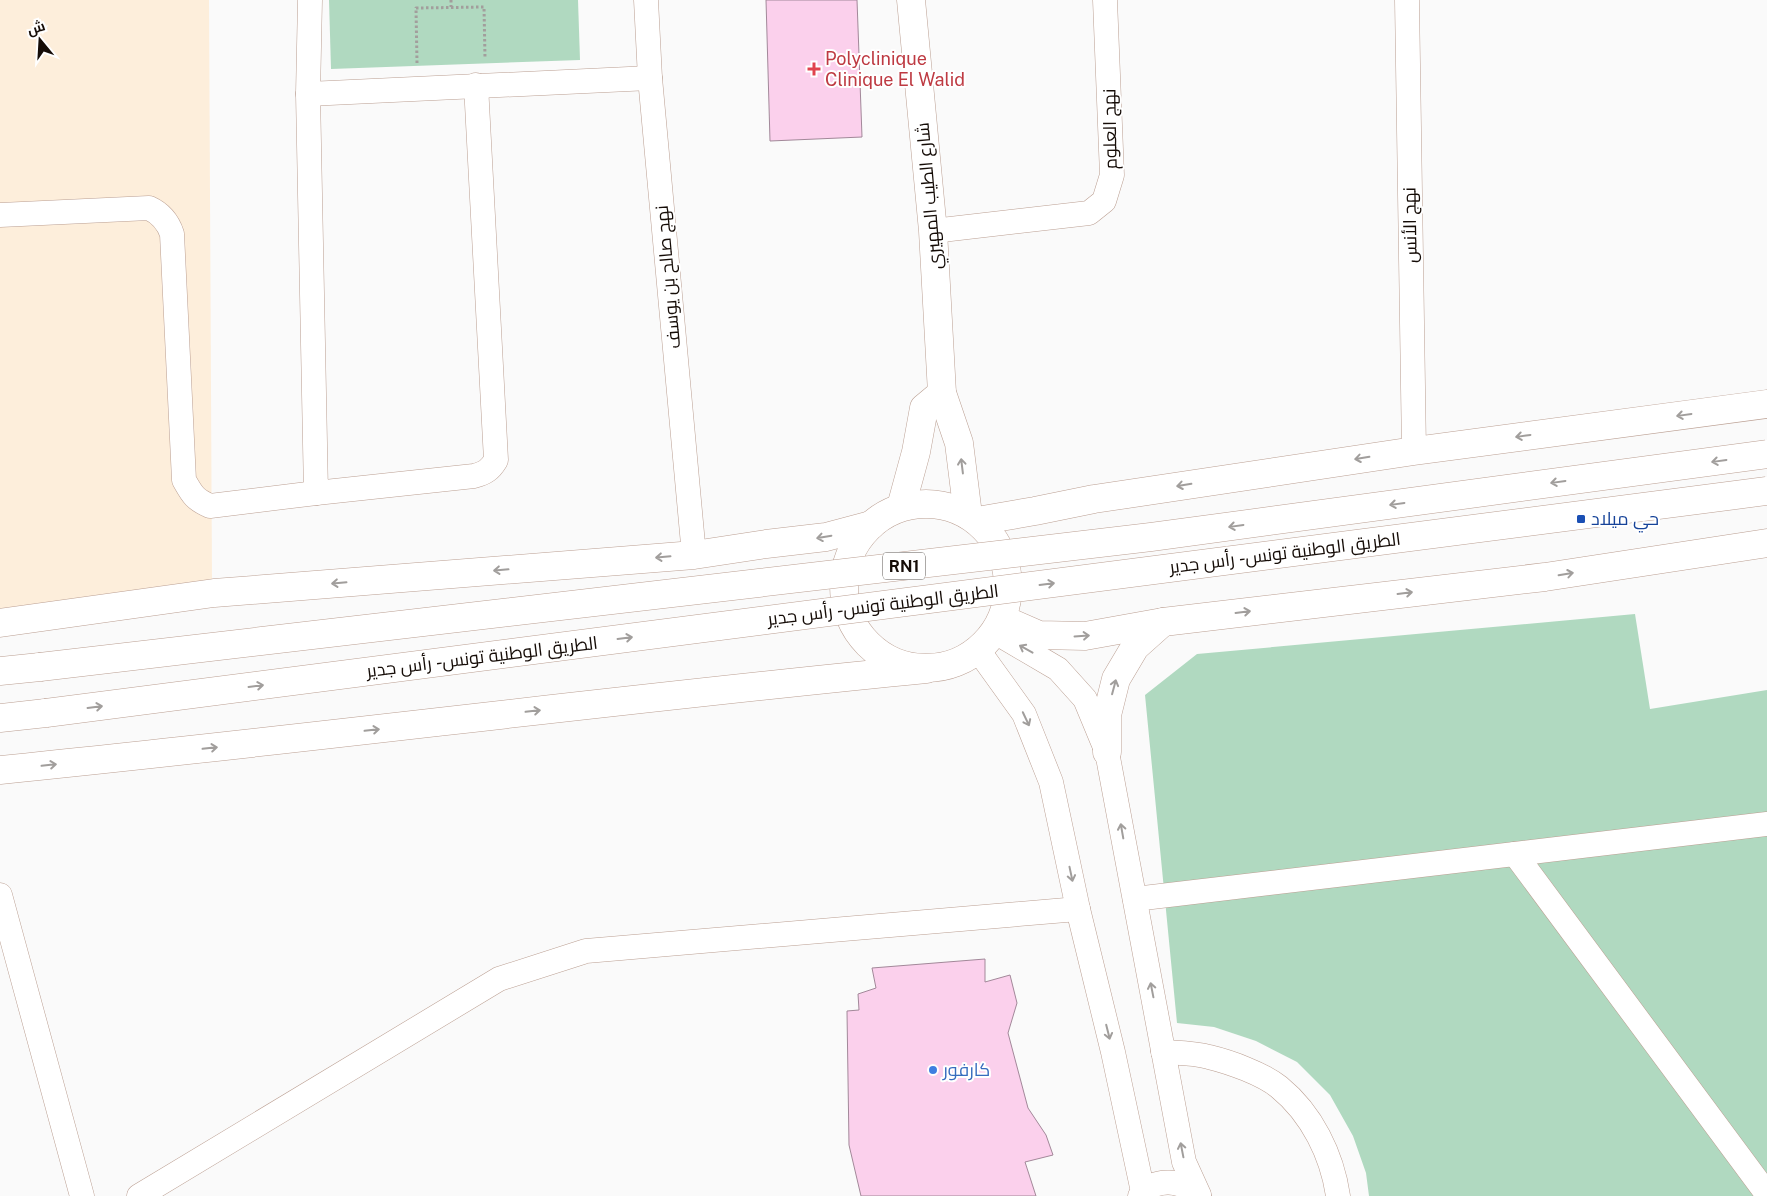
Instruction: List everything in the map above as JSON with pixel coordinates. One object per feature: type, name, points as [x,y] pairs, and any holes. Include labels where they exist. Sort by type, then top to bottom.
[{"type":"main road","name":"شارع الطيب المهيري","points":[[911,0],[933,231],[942,393],[959,443],[973,518]]},
{"type":"main road","points":[[901,507],[916,452],[924,408],[942,393]]},
{"type":"main road","points":[[973,518],[1035,511],[1094,499],[1414,451],[1767,404]]},
{"type":"main road","name":"الطريق الوطنية تونس - رأس جدير","points":[[0,671],[1152,537],[1767,454]]},
{"type":"main road","name":"الطريق الوطنية تونس - رأس جدير","points":[[0,718],[1767,492]]},
{"type":"main road","points":[[0,623],[214,593],[694,555],[826,537],[871,525],[901,507],[924,504],[947,506],[973,518],[996,541],[1006,566],[1009,592],[992,634],[955,663],[926,669],[809,680],[160,754],[0,770]]},
{"type":"main road","points":[[871,525],[855,544],[846,567],[844,592],[849,616],[861,637],[879,654],[902,665],[926,669]]},
{"type":"main road","points":[[992,634],[1085,636],[1163,622],[1545,577],[1767,543]]},
{"type":"main road","points":[[1107,752],[1107,715],[1116,679],[1135,647],[1163,622]]},
{"type":"street","points":[[310,0],[308,94],[316,493]]},
{"type":"street","name":"نهج صالح بن يوسف","points":[[646,0],[650,78],[694,555]]},
{"type":"street","name":"نهج العلوم","points":[[933,231],[1089,213],[1104,201],[1112,175],[1105,0]]},
{"type":"street","name":"نهج الأنس","points":[[1407,0],[1414,451]]},
{"type":"street","points":[[308,94],[650,78]]},
{"type":"street","points":[[0,215],[148,208],[156,211],[168,225],[172,234],[184,480],[198,501],[210,506],[483,474],[491,468],[496,460],[481,85]]},
{"type":"street","points":[[992,634],[1058,669],[1085,699],[1107,752],[1184,1162],[1199,1196]]},
{"type":"street","points":[[992,634],[1051,782],[1078,909],[1113,1052],[1142,1194],[1154,1185],[1166,1182],[1178,1183],[1190,1188],[1199,1196]]},
{"type":"street","points":[[1135,900],[1767,824]]},
{"type":"street","points":[[1514,854],[1767,1194]]},
{"type":"street","points":[[0,895],[82,1196]]},
{"type":"street","points":[[139,1196],[499,980],[586,951],[1078,909]]},
{"type":"street","points":[[1163,1052],[1208,1057],[1244,1068],[1278,1086],[1306,1114],[1325,1148],[1336,1180],[1338,1196]]},
{"type":"path","points":[[451,0],[451,7]]},
{"type":"path","points":[[418,88],[416,8],[484,7],[481,85]]},
{"type":"shaded area","points":[[0,0],[209,0],[212,580],[0,610]]},
{"type":"green space","points":[[329,0],[578,0],[580,60],[331,69]]},
{"type":"green space","points":[[1635,614],[1650,709],[1767,690],[1767,1196],[1369,1196],[1366,1173],[1353,1136],[1330,1095],[1297,1062],[1256,1041],[1214,1027],[1177,1023],[1145,695],[1197,654]]},
{"type":"building","name":"Polyclinique Clinique El Walid","points":[[766,0],[857,0],[862,137],[770,141]]},
{"type":"building","name":"كارفور","points":[[985,959],[985,982],[1010,975],[1017,1003],[1008,1033],[1028,1108],[1046,1135],[1053,1155],[1025,1162],[1036,1196],[861,1196],[849,1145],[847,1011],[859,1010],[858,994],[876,988],[872,968]]},
{"type":"place","name":"Polyclinique Clinique El Walid","points":[[814,69]]},
{"type":"place","name":"حي ميلاد","points":[[1581,519]]},
{"type":"place","name":"كارفور","points":[[933,1070]]}]
